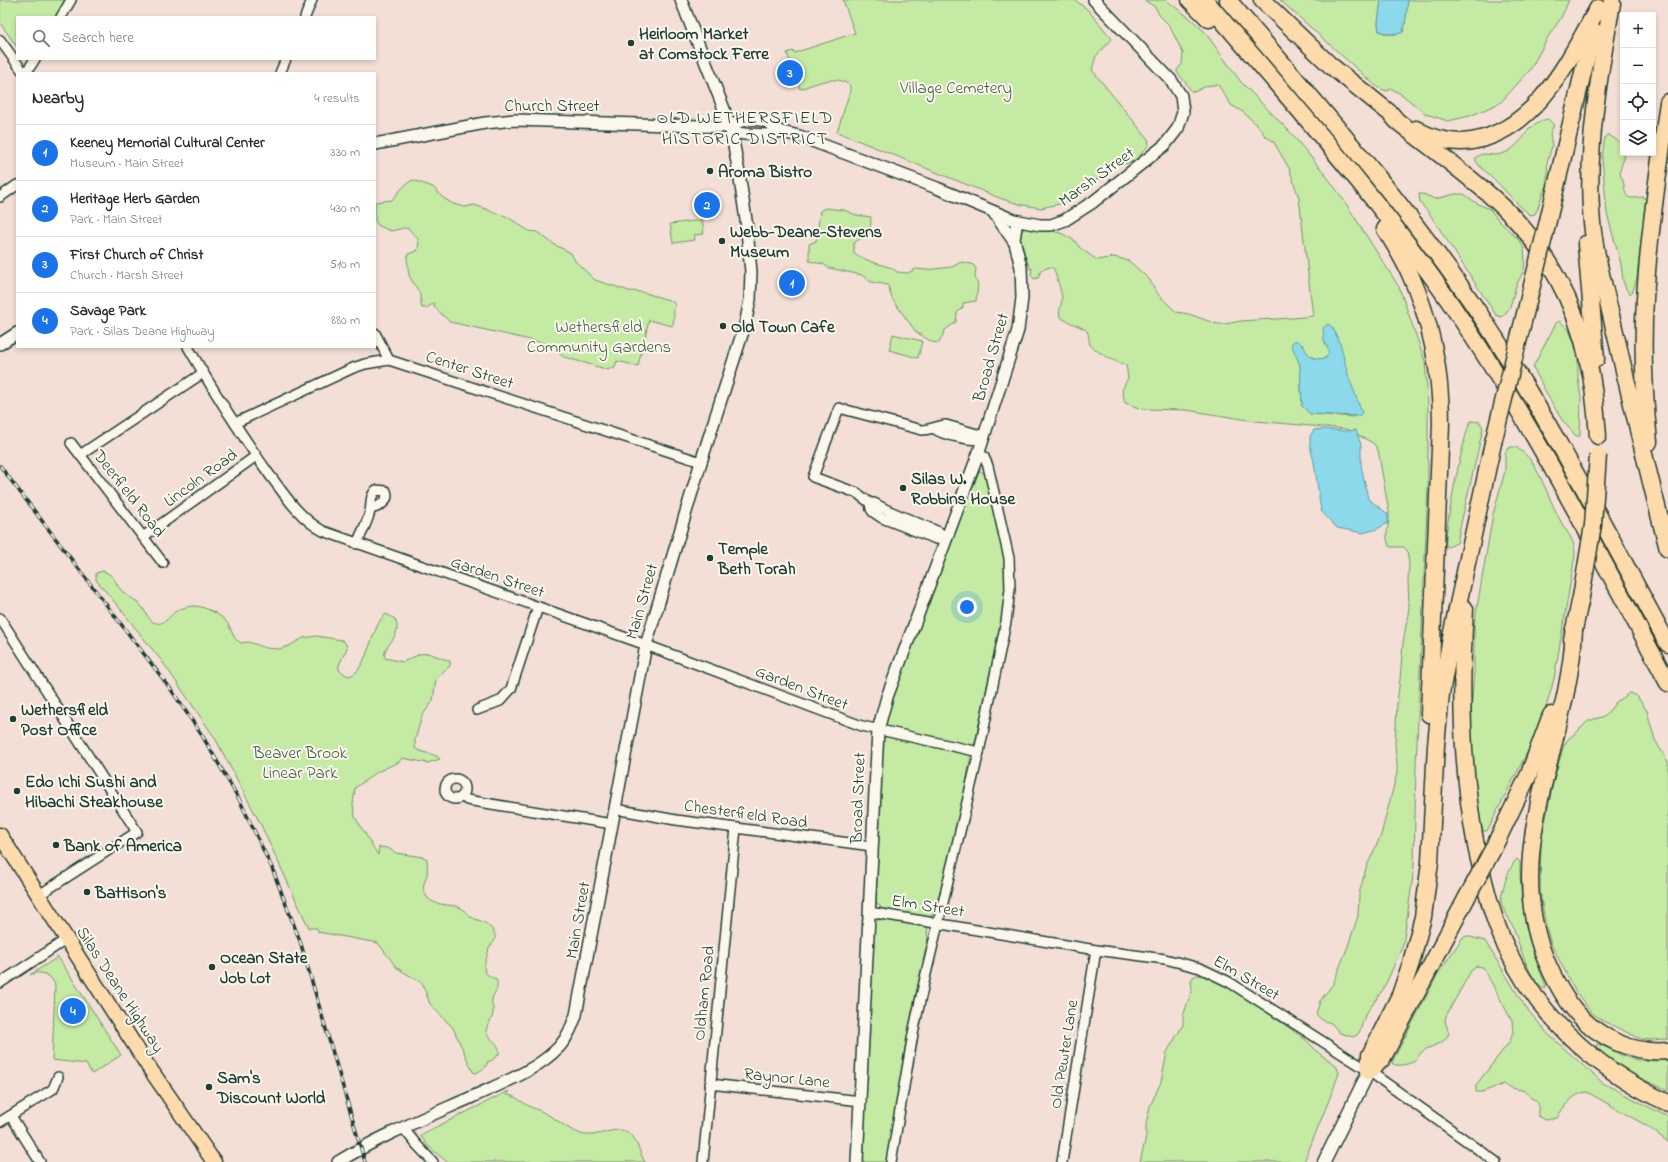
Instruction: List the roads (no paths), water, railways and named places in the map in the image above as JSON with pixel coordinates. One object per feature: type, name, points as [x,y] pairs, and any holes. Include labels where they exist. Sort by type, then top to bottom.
[{"type":"highway","points":[[1190,0],[1217,26],[1235,35]]},
{"type":"highway","points":[[1205,0],[1367,191],[1439,286],[1502,382],[1545,456],[1668,683]]},
{"type":"highway","points":[[1228,0],[1392,193],[1472,303],[1517,372],[1545,419],[1668,644]]},
{"type":"highway","points":[[1262,0],[1330,65],[1500,204],[1518,223],[1544,256],[1568,300],[1584,344],[1590,368],[1598,436]]},
{"type":"highway","points":[[1390,114],[1397,116],[1422,133],[1446,140],[1468,141],[1497,133],[1519,119],[1548,90],[1606,3]]},
{"type":"highway","points":[[1369,1071],[1370,1055],[1400,995],[1412,963],[1420,933],[1429,874],[1437,732],[1441,694],[1448,653],[1493,444],[1546,229],[1606,3]]},
{"type":"highway","points":[[1369,1071],[1382,1059],[1493,849],[1522,789],[1541,745],[1561,683],[1574,629],[1581,597],[1592,525],[1598,455],[1596,364],[1584,212],[1583,163],[1585,130],[1602,36],[1606,3]]},
{"type":"highway","points":[[1606,3],[1594,119],[1590,176],[1591,217],[1600,268],[1668,549]]},
{"type":"highway","points":[[1657,507],[1646,413],[1644,322],[1649,249],[1668,102]]},
{"type":"highway","points":[[1367,191],[1379,218],[1403,260],[1416,290],[1431,336],[1439,378],[1441,424],[1427,762],[1433,792]]},
{"type":"highway","points":[[1468,557],[1462,679],[1464,765],[1479,861],[1488,899],[1498,928],[1509,954],[1526,984],[1545,1010],[1565,1033],[1591,1056],[1615,1074],[1645,1092],[1668,1102]]},
{"type":"highway","points":[[1574,629],[1565,697],[1532,838],[1529,879],[1534,920],[1542,949],[1555,979],[1568,1001],[1582,1019],[1601,1034],[1622,1045],[1645,1051],[1668,1051]]},
{"type":"main road","name":"Silas Deane Highway","points":[[0,834],[148,1066],[214,1162]]},
{"type":"main road","points":[[1324,1162],[1369,1071]]},
{"type":"street","points":[[62,16],[71,0]]},
{"type":"street","points":[[305,16],[312,0]]},
{"type":"street","name":"Main Street","points":[[338,1162],[369,1144],[526,1071],[549,1056],[567,1038],[578,1008],[646,645],[701,462],[745,325],[750,300],[750,272],[745,210],[730,127],[681,0]]},
{"type":"street","name":"Marsh Street","points":[[730,127],[737,133],[768,135],[778,131],[799,136],[1017,221],[1035,225],[1047,225],[1063,221],[1074,216],[1165,145],[1176,132],[1181,122],[1183,112],[1182,101],[1175,85],[1166,73],[1094,0]]},
{"type":"street","points":[[0,40],[24,72]]},
{"type":"street","points":[[26,72],[34,60]]},
{"type":"street","points":[[280,72],[286,60]]},
{"type":"street","name":"Church Street","points":[[376,144],[485,123],[515,120],[730,127]]},
{"type":"street","points":[[0,197],[16,186]]},
{"type":"street","points":[[993,212],[1016,246]]},
{"type":"street","name":"Broad Street","points":[[857,1162],[878,730],[887,697],[984,439],[1014,344],[1021,313],[1022,277],[1014,236],[1017,221]]},
{"type":"street","points":[[0,344],[16,334]]},
{"type":"street","points":[[376,335],[389,360]]},
{"type":"street","name":"Garden Street","points":[[189,348],[256,456],[292,505],[312,525],[323,531],[646,645],[851,722],[878,730],[979,752]]},
{"type":"street","name":"Center Street","points":[[235,423],[353,368],[371,362],[389,360],[701,462]]},
{"type":"street","points":[[80,455],[203,373]]},
{"type":"street","points":[[946,539],[939,532],[886,510],[857,493],[813,477],[839,408],[914,429],[935,429],[938,426],[946,425],[977,434],[984,439]]},
{"type":"street","name":"Deerfield Road","points":[[71,443],[163,563]]},
{"type":"street","points":[[891,1162],[913,1034],[937,922],[979,752],[1006,622],[1011,576],[1006,542],[991,477],[986,462],[979,452]]},
{"type":"street","name":"Lincoln Road","points":[[143,537],[256,456]]},
{"type":"street","points":[[357,544],[371,510]]},
{"type":"street","points":[[477,710],[500,701],[511,689],[538,607]]},
{"type":"street","points":[[0,618],[137,832],[39,895]]},
{"type":"street","points":[[462,796],[466,800],[612,824]]},
{"type":"street","name":"Chesterfield Road","points":[[615,809],[676,820],[872,846]]},
{"type":"street","name":"Oldham Road","points":[[702,1162],[736,828]]},
{"type":"street","name":"Elm Street","points":[[870,912],[937,922],[1096,950],[1165,959],[1200,968],[1216,975],[1369,1071],[1496,1162]]},
{"type":"street","points":[[0,982],[67,940]]},
{"type":"street","name":"Old Pewter Lane","points":[[1062,1162],[1096,950]]},
{"type":"street","points":[[0,1122],[53,1089],[58,1077]]},
{"type":"street","name":"Raynor Lane","points":[[710,1084],[861,1100]]},
{"type":"street","points":[[11,1116],[40,1162]]},
{"type":"street","points":[[403,1128],[433,1162]]},
{"type":"water","points":[[1381,0],[1408,0],[1405,25],[1402,33],[1390,34],[1379,31],[1378,23]]},
{"type":"water","points":[[1328,324],[1333,328],[1341,346],[1348,375],[1362,413],[1359,416],[1310,414],[1302,406],[1300,365],[1291,344],[1294,341],[1298,341],[1312,357],[1320,359],[1326,358],[1329,352],[1324,340],[1323,328]]},
{"type":"water","points":[[1322,429],[1345,431],[1356,430],[1361,445],[1361,465],[1368,499],[1388,514],[1388,523],[1377,529],[1363,533],[1337,528],[1321,511],[1314,462],[1310,446],[1310,436],[1314,430]]},
{"type":"railway","points":[[0,466],[170,688],[203,737],[239,799],[272,868],[300,941],[365,1162]]},
{"type":"place","name":"Heirloom Market at Comstock Ferre","points":[[631,43]]},
{"type":"place","name":"First Church of Christ","points":[[790,73]]},
{"type":"place","name":"Aroma Bistro","points":[[710,171]]},
{"type":"place","name":"Heritage Herb Garden","points":[[707,205]]},
{"type":"place","name":"Webb-Deane-Stevens Museum","points":[[722,241]]},
{"type":"place","name":"Keeney Memorial Cultural Center","points":[[792,283]]},
{"type":"place","name":"Old Town Cafe","points":[[723,326]]},
{"type":"place","name":"Silas W. Robbins House","points":[[903,488]]},
{"type":"place","name":"Temple Beth Torah","points":[[710,558]]},
{"type":"place","name":"Wethersfield Post Office","points":[[13,719]]},
{"type":"place","name":"Edo Ichi Sushi and Hibachi Steakhouse","points":[[17,791]]},
{"type":"place","name":"Bank of America","points":[[56,845]]},
{"type":"place","name":"Battison's","points":[[87,892]]},
{"type":"place","name":"Ocean State Job Lot","points":[[212,967]]},
{"type":"place","name":"Savage Park","points":[[73,1011]]},
{"type":"place","name":"Sam's Discount World","points":[[209,1087]]},
{"type":"district","name":"OLD WETHERSFIELD HISTORIC DISTRICT","points":[[745,127]]},
{"type":"park label","name":"Village Cemetery","points":[[956,87]]},
{"type":"park label","name":"Wethersfield Community Gardens","points":[[599,336]]},
{"type":"park label","name":"Beaver Brook Linear Park","points":[[300,762]]}]
